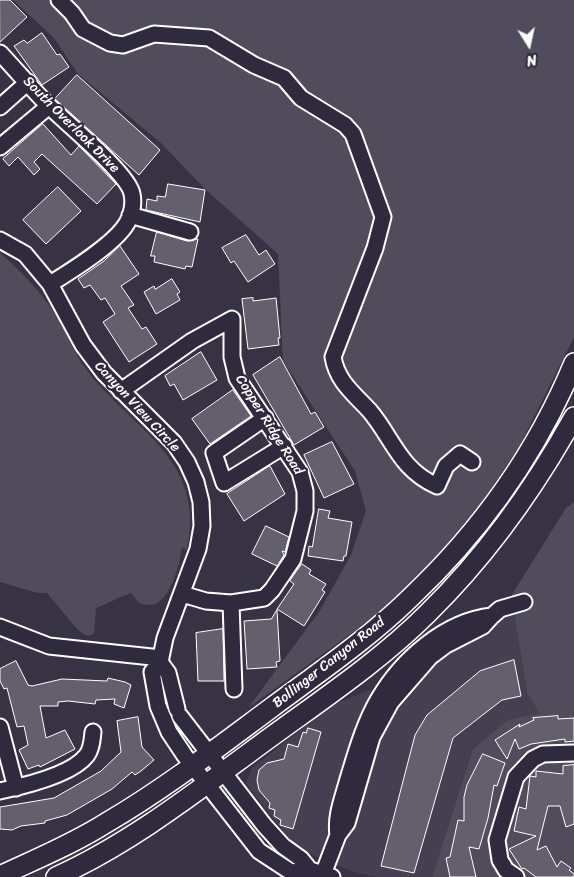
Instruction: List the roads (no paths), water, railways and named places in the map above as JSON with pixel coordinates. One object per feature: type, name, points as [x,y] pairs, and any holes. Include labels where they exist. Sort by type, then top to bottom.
[{"type":"main road","name":"Bollinger Canyon Road","points":[[0,876],[104,824],[193,767],[367,636],[410,598],[453,554],[492,506],[529,452],[574,363]]},
{"type":"main road","name":"Bollinger Canyon Road","points":[[56,877],[115,846],[223,772],[382,653],[427,614],[471,568],[510,520],[548,463],[574,417]]},
{"type":"street","points":[[59,0],[72,13],[83,30],[110,43],[123,45],[154,34],[209,38],[254,65],[284,78],[307,102],[346,125],[354,134],[366,175],[375,192],[383,217],[375,248],[333,357],[335,367],[345,386],[369,411],[399,457],[428,481],[437,486],[446,466],[460,454],[472,462]]},
{"type":"street","name":"South Overlook Drive","points":[[0,53],[49,106],[122,176],[132,192],[130,215],[127,223],[116,237],[78,266],[50,284]]},
{"type":"street","points":[[0,106],[28,82]]},
{"type":"street","points":[[0,147],[49,106]]},
{"type":"street","points":[[130,215],[190,232]]},
{"type":"street","name":"Canyon View Circle","points":[[0,240],[25,254],[50,284],[83,345],[121,391],[174,443],[187,462],[196,482],[201,502],[202,526],[198,549],[160,660],[152,672],[158,706],[169,732],[193,767],[259,851],[291,872],[322,875]]},
{"type":"street","name":"Copper Ridge Road","points":[[121,391],[192,341],[232,319],[232,357],[237,378],[300,472],[305,491],[305,510],[293,559],[272,590],[264,598],[251,602],[231,603],[206,601],[182,594]]},
{"type":"street","points":[[264,418],[214,453],[224,483],[284,446]]},
{"type":"street","points":[[0,627],[49,646],[160,660],[168,673],[181,712],[209,754],[264,825],[283,846],[322,875],[338,835],[347,823],[372,737],[391,702],[430,658],[446,645],[483,626],[500,609],[524,602]]},
{"type":"street","points":[[231,603],[234,689]]},
{"type":"street","points":[[0,728],[16,788]]},
{"type":"street","points":[[0,791],[42,781],[86,756],[91,748],[93,732]]},
{"type":"street","points":[[516,877],[506,870],[500,860],[497,840],[516,777],[533,759],[543,754],[574,753]]}]
